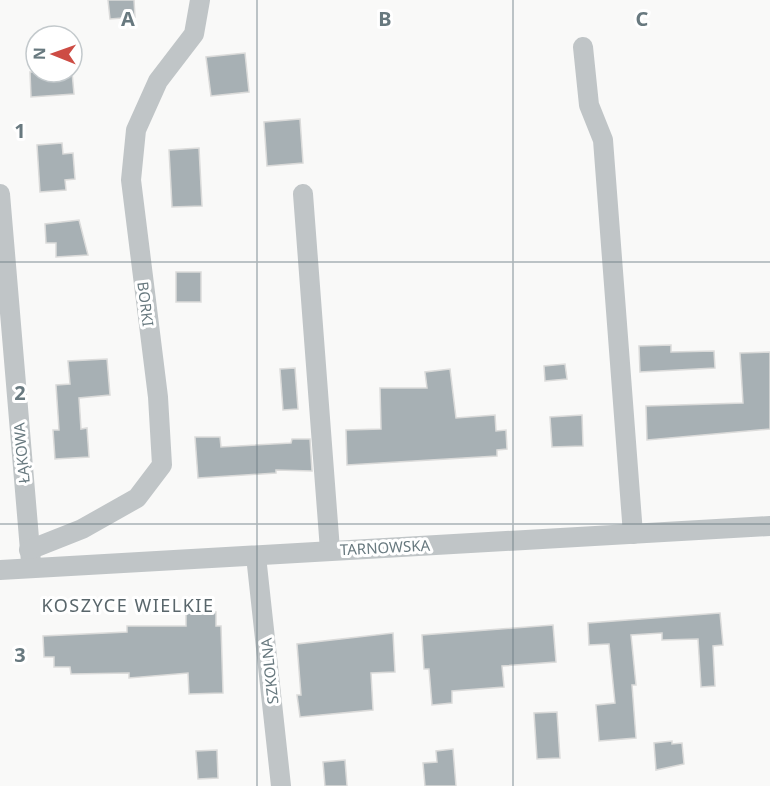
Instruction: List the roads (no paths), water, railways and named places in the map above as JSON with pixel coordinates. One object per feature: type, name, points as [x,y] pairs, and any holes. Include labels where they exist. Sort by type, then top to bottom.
[{"type":"street","name":"BORKI","points":[[31,559],[137,498],[162,465],[158,397],[131,180],[136,130],[158,81],[194,34],[200,0]]},
{"type":"street","points":[[583,47],[589,105],[603,141],[633,534]]},
{"type":"street","name":"ŁĄKOWA","points":[[0,194],[3,261],[31,559]]},
{"type":"street","points":[[303,194],[330,550]]},
{"type":"street","name":"TARNOWSKA","points":[[0,570],[31,559],[256,556],[770,526]]},
{"type":"street","name":"SZKOLNA","points":[[256,556],[281,786]]},
{"type":"district","name":"KOSZYCE WIELKIE","points":[[128,605]]}]
